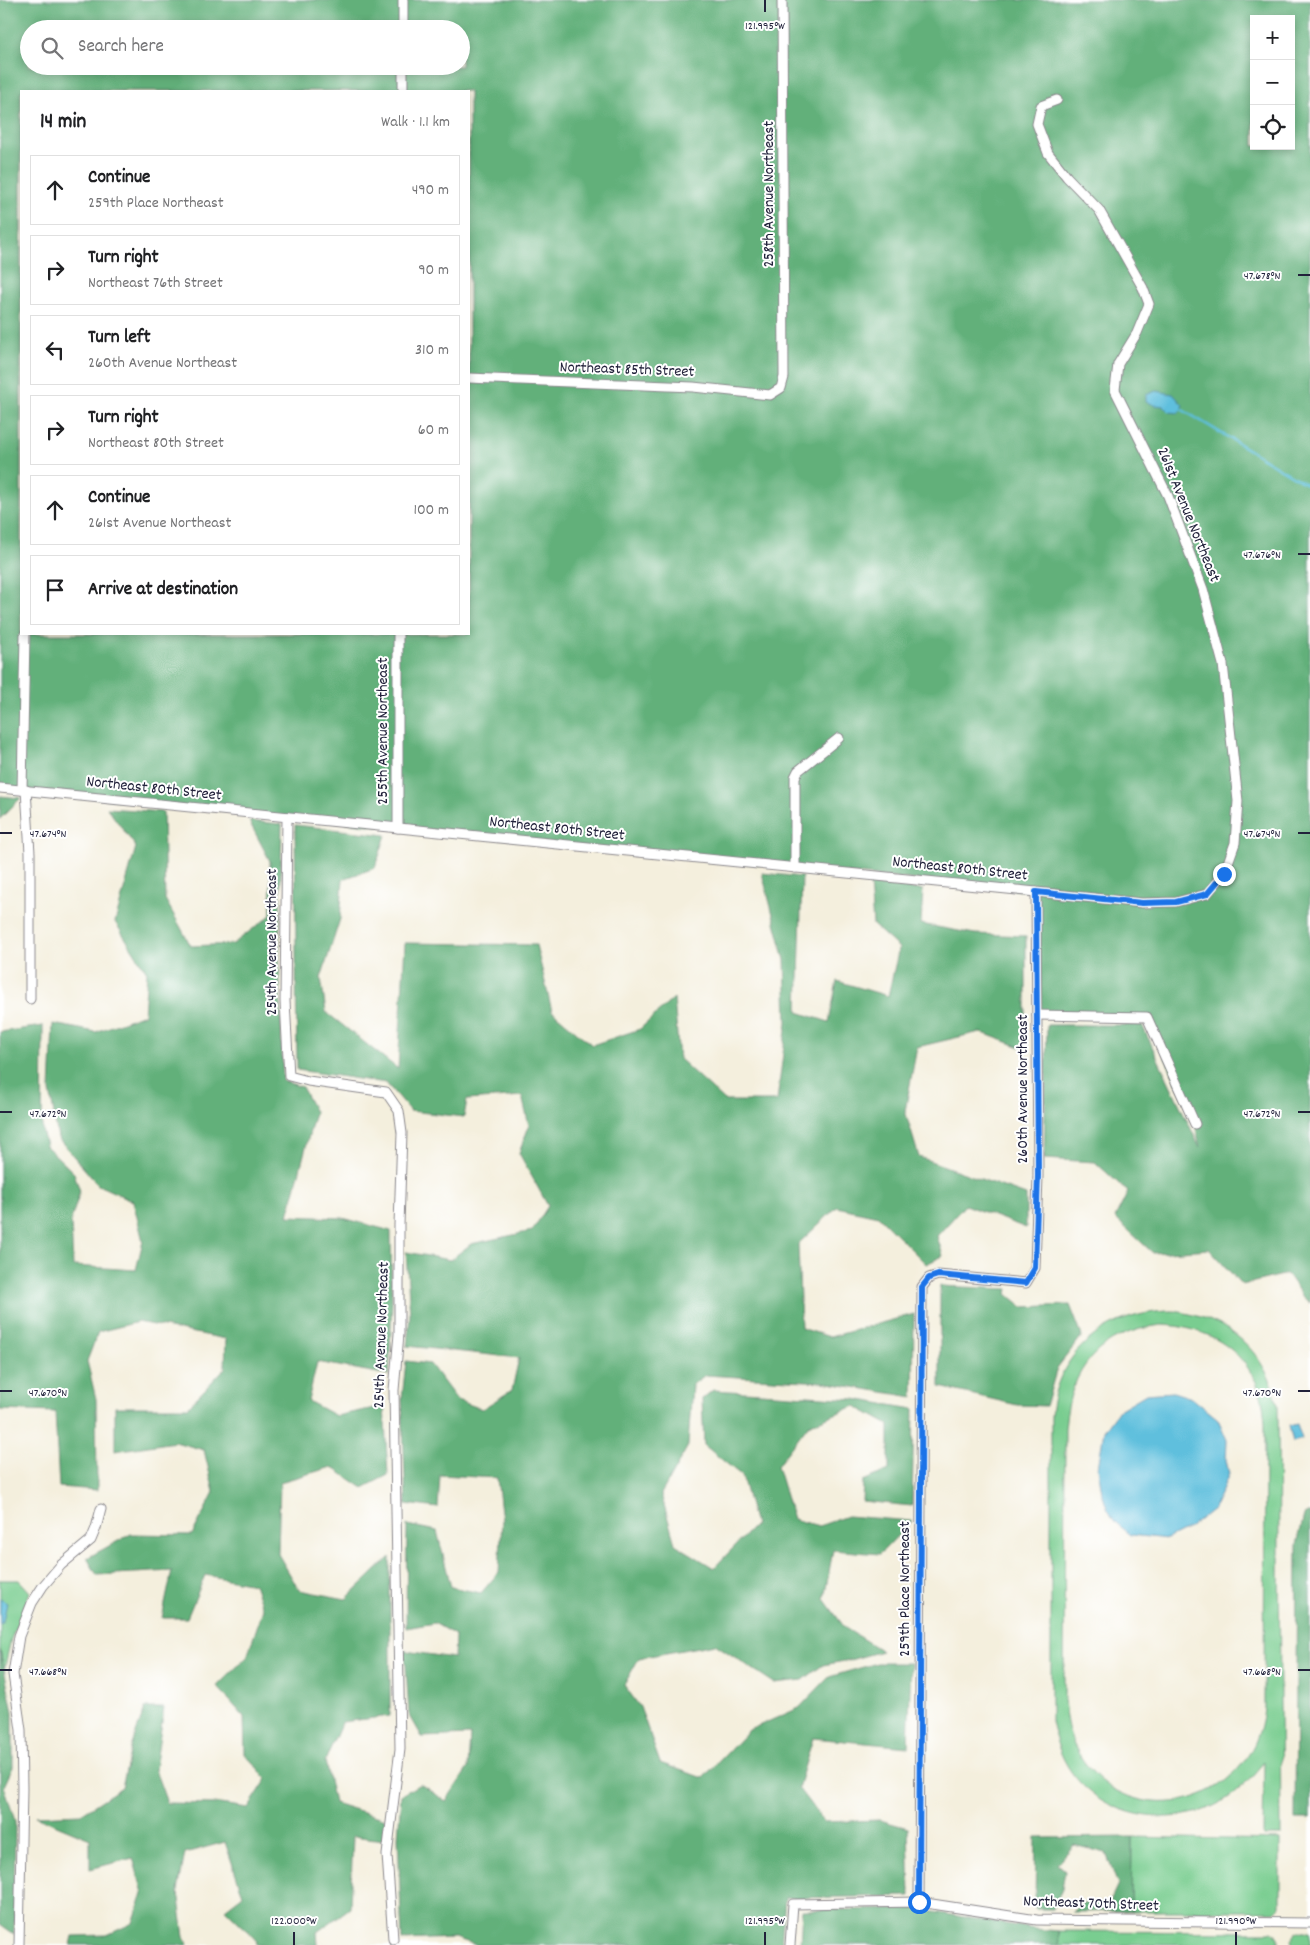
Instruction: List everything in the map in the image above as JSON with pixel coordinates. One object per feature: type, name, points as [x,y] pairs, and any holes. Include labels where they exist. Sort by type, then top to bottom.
[{"type":"street","points":[[403,0],[403,20]]},
{"type":"street","name":"258th Avenue Northeast","points":[[781,388],[784,377],[782,0]]},
{"type":"street","points":[[403,75],[403,90]]},
{"type":"street","name":"261st Avenue Northeast","points":[[1057,100],[1041,106],[1037,124],[1048,153],[1067,177],[1099,210],[1144,288],[1149,304],[1137,333],[1118,364],[1115,390],[1168,496],[1203,589],[1223,664],[1238,801],[1235,843],[1224,874],[1207,894],[1176,902],[1142,903],[1111,901]]},
{"type":"street","name":"Northeast 85th Street","points":[[470,378],[693,387],[770,395],[781,388]]},
{"type":"street","points":[[25,635],[24,790],[30,853],[30,999]]},
{"type":"street","name":"255th Avenue Northeast","points":[[398,635],[398,828]]},
{"type":"street","points":[[795,868],[794,777],[798,771],[839,738]]},
{"type":"street","name":"Northeast 80th Street","points":[[0,788],[1111,901]]},
{"type":"street","name":"254th Avenue Northeast","points":[[287,817],[285,1001],[290,1076],[308,1081],[386,1092],[399,1111],[402,1133],[399,1225],[399,1334],[394,1390],[400,1750],[387,1855],[393,1939]]},
{"type":"street","name":"260th Avenue Northeast","points":[[929,1278],[938,1275],[1026,1283],[1035,1268],[1038,1175],[1036,892]]},
{"type":"street","points":[[1037,1015],[1147,1017],[1195,1124]]},
{"type":"street","name":"259th Place Northeast","points":[[919,1902],[922,1287],[929,1278]]},
{"type":"street","points":[[20,1945],[21,1730],[13,1674],[19,1636],[32,1603],[43,1586],[61,1565],[90,1540],[96,1528],[101,1509]]},
{"type":"street","name":"Northeast 70th Street","points":[[790,1945],[793,1904],[919,1902],[1038,1920],[1310,1922]]},
{"type":"green space","points":[[0,0],[1310,0],[1310,1303],[1303,1297],[1287,1274],[1242,1285],[1209,1249],[1153,1253],[1115,1218],[1128,1192],[1095,1162],[1044,1159],[1047,1025],[1142,1025],[1200,1148],[1195,1124],[1147,1017],[1037,1015],[1036,892],[0,788]]},
{"type":"green space","points":[[0,796],[21,798],[0,819]]},
{"type":"green space","points":[[107,808],[163,812],[165,899],[191,946],[233,944],[271,915],[270,861],[249,821],[282,824],[279,956],[283,1081],[302,1087],[315,1112],[288,1216],[343,1218],[391,1231],[392,1303],[389,1375],[317,1362],[308,1401],[336,1416],[384,1406],[388,1475],[363,1488],[332,1467],[280,1482],[278,1554],[299,1590],[346,1599],[390,1557],[390,1716],[342,1722],[325,1761],[334,1803],[385,1819],[383,1840],[353,1836],[350,1908],[317,1932],[318,1945],[257,1945],[256,1939],[225,1909],[243,1895],[225,1842],[185,1853],[178,1891],[184,1937],[189,1945],[71,1945],[73,1936],[107,1935],[133,1923],[143,1893],[133,1858],[90,1869],[90,1839],[35,1816],[81,1814],[122,1787],[132,1744],[145,1708],[164,1708],[155,1770],[167,1803],[220,1804],[248,1808],[267,1779],[245,1754],[244,1717],[217,1686],[247,1657],[263,1609],[254,1584],[205,1575],[187,1618],[162,1618],[172,1571],[97,1575],[87,1558],[131,1534],[192,1535],[214,1492],[204,1450],[175,1442],[115,1451],[115,1407],[188,1407],[225,1368],[226,1339],[138,1322],[98,1332],[87,1361],[96,1399],[97,1490],[59,1487],[55,1412],[0,1410],[0,1032],[43,1026],[42,1130],[46,1146],[74,1173],[80,1191],[71,1220],[73,1266],[136,1270],[143,1241],[133,1201],[98,1185],[58,1138],[50,1091],[53,1024],[96,1032],[144,1014],[147,972],[115,922],[136,847]]},
{"type":"green space","points":[[295,825],[386,835],[375,868],[343,879],[340,919],[321,978],[326,1012],[398,1069],[405,943],[536,945],[552,1011],[592,1045],[640,1029],[674,998],[679,1059],[725,1101],[777,1101],[787,1022],[785,960],[762,873],[802,877],[798,1012],[829,1022],[837,981],[888,996],[899,948],[873,925],[870,884],[923,890],[921,924],[975,934],[1026,936],[1026,1049],[980,1032],[917,1047],[905,1111],[919,1157],[1026,1195],[1026,1228],[965,1205],[937,1236],[943,1256],[926,1264],[878,1216],[837,1207],[798,1244],[801,1328],[830,1337],[914,1314],[913,1397],[823,1382],[705,1375],[692,1385],[688,1446],[661,1494],[675,1544],[714,1568],[755,1525],[742,1476],[704,1445],[702,1399],[713,1390],[854,1399],[914,1409],[912,1506],[862,1501],[863,1481],[889,1470],[889,1425],[855,1406],[808,1425],[777,1466],[793,1519],[819,1526],[847,1516],[912,1521],[880,1554],[833,1550],[824,1599],[845,1628],[882,1651],[823,1665],[803,1680],[774,1683],[715,1644],[639,1658],[624,1685],[640,1707],[660,1763],[703,1778],[749,1730],[799,1708],[829,1677],[877,1663],[911,1663],[908,1747],[813,1738],[798,1788],[824,1822],[880,1820],[908,1828],[910,1896],[785,1898],[781,1945],[476,1945],[455,1938],[402,1940],[398,1837],[401,1795],[420,1784],[446,1801],[468,1768],[470,1735],[422,1737],[409,1714],[405,1651],[454,1658],[455,1635],[434,1623],[406,1628],[407,1525],[437,1531],[451,1587],[481,1593],[499,1572],[502,1520],[497,1478],[440,1475],[438,1508],[406,1504],[402,1399],[406,1361],[430,1364],[457,1400],[482,1409],[512,1390],[519,1358],[407,1346],[410,1315],[406,1252],[450,1260],[471,1244],[532,1231],[548,1206],[519,1153],[529,1126],[522,1096],[467,1100],[464,1117],[410,1111],[386,1083],[297,1070]]},
{"type":"green space","points":[[940,1286],[1008,1289],[1007,1294],[1023,1307],[1070,1305],[1082,1336],[1057,1368],[1046,1406],[1017,1405],[940,1387]]},
{"type":"green space","points":[[1173,1311],[1193,1315],[1227,1329],[1242,1340],[1254,1353],[1272,1385],[1278,1405],[1281,1836],[1263,1836],[1264,1762],[1235,1793],[1204,1810],[1184,1815],[1163,1817],[1142,1815],[1122,1810],[1103,1801],[1086,1789],[1072,1773],[1065,1761],[1051,1721],[1051,1417],[1055,1393],[1063,1373],[1074,1354],[1090,1339],[1107,1327],[1128,1318],[1150,1313]],"holes":[[[1161,1325],[1177,1326],[1207,1335],[1232,1351],[1243,1361],[1252,1374],[1261,1397],[1265,1423],[1264,1708],[1255,1743],[1237,1770],[1212,1790],[1182,1800],[1152,1802],[1122,1793],[1095,1775],[1074,1745],[1068,1727],[1064,1697],[1065,1428],[1068,1406],[1081,1371],[1105,1345],[1121,1336],[1140,1329]]]},
{"type":"green space","points":[[1310,1512],[1310,1819],[1295,1819],[1297,1545],[1304,1515]]},
{"type":"green space","points":[[0,1580],[19,1580],[30,1592],[11,1639],[4,1670],[0,1650]]},
{"type":"green space","points":[[0,1650],[13,1712],[13,1767],[4,1786],[15,1821],[14,1935],[0,1925]]},
{"type":"green space","points":[[1132,1837],[1280,1840],[1280,1906],[1275,1911],[1131,1911]]},
{"type":"green space","points":[[1132,1837],[1131,1911],[1072,1912],[1082,1903],[1110,1902],[1118,1885],[1106,1853],[1074,1845],[1057,1864],[1065,1871],[1062,1889],[1053,1909],[1035,1909],[1036,1838]]},
{"type":"green space","points":[[916,1909],[1035,1929],[1058,1931],[1059,1945],[800,1945],[802,1910]]},
{"type":"green space","points":[[1058,1931],[1272,1932],[1279,1938],[1279,1945],[1059,1945]]},
{"type":"green space","points":[[1298,1932],[1310,1932],[1310,1945],[1292,1945],[1292,1940]]},
{"type":"water","points":[[1156,391],[1173,394],[1183,405],[1179,413],[1169,412],[1163,406],[1154,405],[1146,401],[1146,395]]},
{"type":"water","points":[[1173,1392],[1192,1398],[1218,1419],[1227,1440],[1226,1460],[1229,1474],[1214,1508],[1189,1528],[1167,1539],[1131,1535],[1115,1522],[1107,1508],[1102,1493],[1098,1468],[1104,1431],[1119,1410],[1146,1394]]},
{"type":"water","points":[[1297,1424],[1302,1439],[1293,1442],[1289,1426]]},
{"type":"water","points":[[0,1599],[7,1603],[3,1621],[0,1625]]},
{"type":"waterway","points":[[1181,409],[1309,486],[1310,489]]},
{"type":"route","points":[[919,1902],[922,1287],[929,1278],[938,1275],[1026,1283],[1035,1268],[1038,1175],[1036,892],[1111,901],[1142,903],[1176,902],[1207,894],[1224,874]]}]
